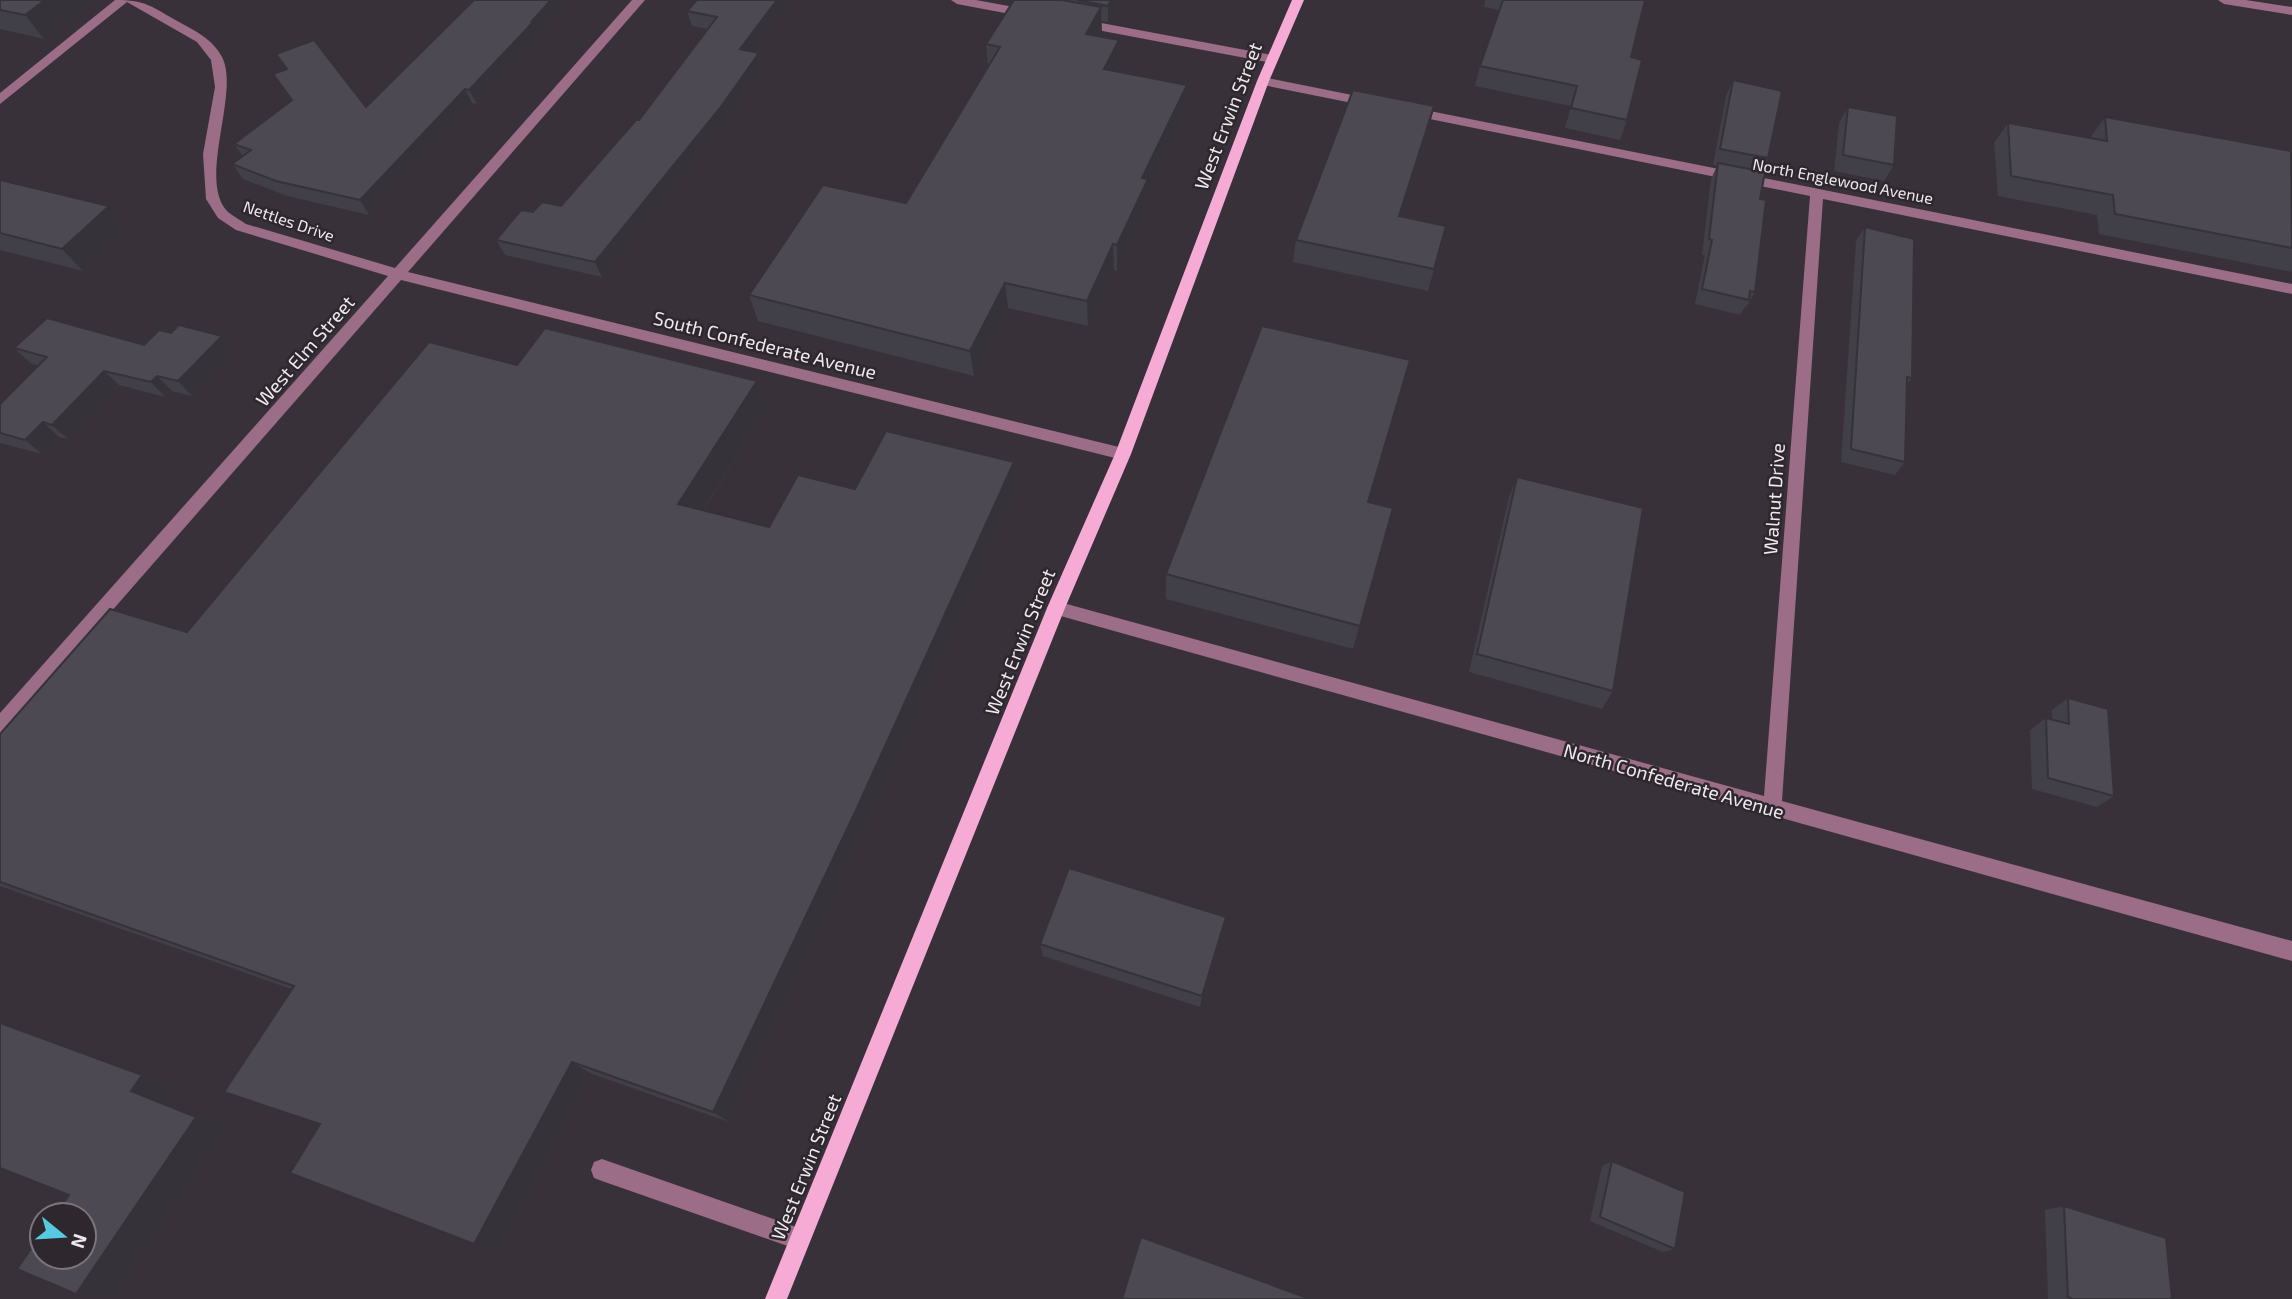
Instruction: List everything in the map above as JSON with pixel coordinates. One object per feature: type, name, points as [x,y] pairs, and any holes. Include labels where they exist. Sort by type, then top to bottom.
[{"type":"main road","name":"West Erwin Street","points":[[776,1299],[1056,608],[1122,454],[1263,81],[1298,0]]},
{"type":"street","points":[[0,100],[122,0]]},
{"type":"street","name":"Nettles Drive","points":[[131,0],[201,39],[217,60],[221,87],[211,154],[213,199],[223,215],[241,227],[398,274]]},
{"type":"street","name":"West Elm Street","points":[[0,726],[639,0]]},
{"type":"street","points":[[957,0],[1272,60]]},
{"type":"street","points":[[2224,0],[2292,11]]},
{"type":"street","name":"North Englewood Avenue","points":[[1263,81],[2292,289]]},
{"type":"street","name":"Walnut Drive","points":[[1772,808],[1817,193]]},
{"type":"street","name":"South Confederate Avenue","points":[[398,274],[1122,454]]},
{"type":"street","name":"North Confederate Avenue","points":[[1056,608],[2292,951]]},
{"type":"street","points":[[602,1170],[799,1239]]},
{"type":"building","points":[[0,0],[45,0],[25,15],[0,10]]},
{"type":"building","points":[[471,0],[551,0],[469,90],[465,89],[360,200],[276,181],[232,164],[251,150],[234,144],[292,100],[273,74],[287,69],[276,54],[314,40],[366,107],[473,1]]},
{"type":"building","points":[[697,0],[777,0],[740,49],[759,53],[720,108],[595,262],[496,240],[521,210],[533,212],[542,202],[561,206],[636,120],[639,120],[717,17],[687,11]]},
{"type":"building","points":[[1014,0],[1062,0],[1101,7],[1086,34],[1119,40],[1104,69],[1187,85],[1142,178],[1148,179],[1117,245],[1113,244],[1087,301],[1005,283],[970,351],[749,295],[823,185],[906,203],[1000,47],[986,44]]},
{"type":"building","points":[[1077,0],[1111,0],[1108,6]]},
{"type":"building","points":[[1503,0],[1645,0],[1631,57],[1642,60],[1627,120],[1571,108],[1577,86],[1480,66]]},
{"type":"building","points":[[1733,80],[1782,91],[1768,158],[1720,149]]},
{"type":"building","points":[[1353,90],[1434,106],[1399,216],[1446,226],[1434,269],[1296,240]]},
{"type":"building","points":[[1848,107],[1897,116],[1894,165],[1843,155]]},
{"type":"building","points":[[2105,117],[2291,151],[2292,248],[2115,214],[2113,195],[2011,176],[2008,123],[2107,141]]},
{"type":"building","points":[[1718,163],[1765,172],[1760,199],[1766,200],[1755,292],[1750,291],[1749,300],[1702,289],[1712,240],[1709,239]]},
{"type":"building","points":[[0,180],[109,206],[62,249],[0,233]]},
{"type":"building","points":[[1865,227],[1914,239],[1912,378],[1907,377],[1905,462],[1851,449]]},
{"type":"building","points":[[47,318],[144,345],[159,330],[171,333],[179,325],[222,336],[178,381],[157,376],[151,382],[104,371],[52,425],[43,422],[25,440],[0,433],[0,404],[47,357],[14,348]]},
{"type":"building","points":[[1262,326],[1410,360],[1368,502],[1393,508],[1360,626],[1166,574]]},
{"type":"building","points":[[545,328],[757,381],[678,504],[769,527],[798,475],[855,489],[886,431],[1014,462],[856,810],[713,1112],[572,1062],[474,1244],[290,1173],[320,1124],[224,1092],[294,986],[0,882],[0,734],[110,609],[187,632],[429,342],[517,365]]},
{"type":"building","points":[[1517,477],[1643,508],[1613,691],[1477,654]]},
{"type":"building","points":[[2068,698],[2108,709],[2114,796],[2048,778],[2046,718],[2069,724]]},
{"type":"building","points":[[1069,868],[1226,917],[1202,996],[1040,944]]},
{"type":"building","points":[[0,1023],[142,1075],[131,1091],[196,1117],[98,1262],[98,1201],[65,1201],[69,1195],[0,1168]]},
{"type":"building","points":[[1612,1161],[1685,1192],[1675,1249],[1600,1217]]},
{"type":"building","points":[[2064,1206],[2166,1238],[2172,1299],[2068,1297]]},
{"type":"building","points":[[1141,1237],[1310,1299],[1122,1299]]},
{"type":"building","points":[[28,1253],[28,1271],[92,1271],[76,1294],[17,1269]]}]
